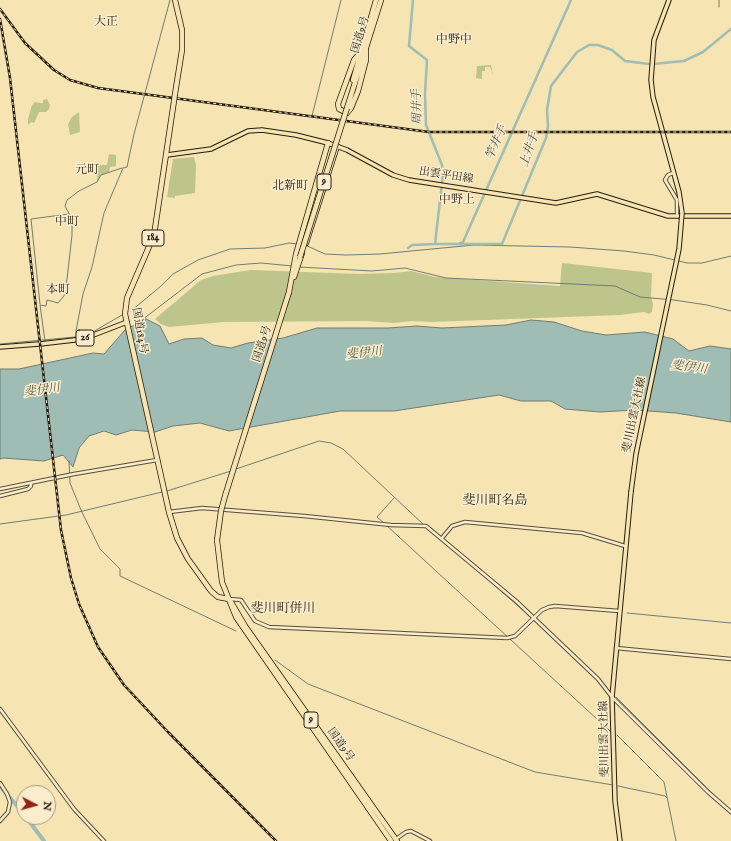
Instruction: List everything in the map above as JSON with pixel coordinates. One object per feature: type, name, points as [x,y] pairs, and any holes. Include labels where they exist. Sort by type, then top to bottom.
[{"type":"highway","name":"国道184号","points":[[175,0],[182,30],[167,156],[154,236],[127,298],[125,308],[127,323],[169,512],[180,545],[200,577],[215,596],[229,599]]},
{"type":"highway","name":"国道9号","points":[[376,0],[360,53],[347,111],[225,496],[219,518],[217,540],[220,569],[230,605],[245,632],[394,841]]},
{"type":"highway","name":"国道9号","points":[[350,97],[381,0]]},
{"type":"highway","points":[[360,53],[354,60],[338,104],[339,109],[347,111],[352,108],[366,60],[366,49]]},
{"type":"highway","name":"9","points":[[289,292],[296,254],[328,143]]},
{"type":"highway","name":"9","points":[[300,257],[311,233],[337,146]]},
{"type":"main road","name":"斐川出雲大社線","points":[[620,841],[615,801],[612,697],[625,546],[636,454],[679,248],[682,213],[679,192],[653,97],[651,80],[654,40],[669,0]]},
{"type":"main road","name":"出雲平田線","points":[[167,156],[212,149],[253,130],[296,135],[328,143],[337,146],[393,175],[409,180],[556,203],[596,194],[612,197],[651,212],[677,216],[731,216]]},
{"type":"main road","name":"26","points":[[0,347],[83,339],[127,323]]},
{"type":"street","points":[[337,146],[347,111]]},
{"type":"street","points":[[673,173],[668,175],[666,183],[677,200],[677,216]]},
{"type":"street","points":[[0,489],[158,460]]},
{"type":"street","points":[[0,496],[28,489],[31,486],[31,483]]},
{"type":"street","points":[[169,512],[202,508],[391,525],[426,526],[442,538],[534,618],[598,679],[612,697],[708,792],[731,812]]},
{"type":"street","points":[[442,538],[452,526],[465,522],[582,533],[625,546]]},
{"type":"street","points":[[229,599],[241,600],[255,621],[269,627],[507,638],[515,636],[542,610],[555,606],[619,612]]},
{"type":"street","points":[[616,648],[731,659]]},
{"type":"street","points":[[0,709],[74,809],[104,841]]},
{"type":"street","points":[[0,783],[10,802],[8,812],[0,821]]},
{"type":"street","points":[[394,841],[406,832],[411,831],[430,841]]},
{"type":"green space","points":[[491,65],[493,75],[490,67],[485,67],[485,71],[482,71],[482,79],[476,78],[477,66]]},
{"type":"green space","points":[[47,99],[50,105],[49,109],[46,112],[39,112],[34,123],[31,122],[28,125],[32,105],[35,102],[43,103],[43,100]]},
{"type":"green space","points":[[79,112],[80,132],[70,135],[68,124],[72,117]]},
{"type":"green space","points":[[109,154],[116,155],[116,166],[110,167],[109,172],[101,175],[97,182],[98,165],[107,165]]},
{"type":"green space","points":[[194,157],[196,165],[195,193],[175,196],[175,198],[167,197],[173,159]]},
{"type":"green space","points":[[562,263],[652,273],[652,312],[649,314],[644,312],[620,315],[431,322],[412,321],[394,323],[366,321],[224,322],[169,327],[161,324],[155,319],[201,280],[213,276],[251,270],[358,274],[411,271],[435,277],[560,286]]},
{"type":"water","name":"斐伊川","points":[[146,319],[160,326],[169,344],[184,339],[202,338],[213,345],[231,348],[248,343],[283,338],[317,328],[388,328],[417,326],[442,328],[506,325],[531,320],[554,322],[582,331],[606,335],[645,332],[673,339],[689,351],[710,346],[731,349],[731,422],[676,413],[635,410],[600,412],[565,409],[551,401],[521,401],[499,395],[394,411],[340,411],[229,431],[200,423],[173,426],[155,432],[132,430],[116,435],[104,431],[89,436],[79,448],[73,467],[63,455],[44,461],[0,459],[0,369],[19,369],[93,353],[104,354],[125,330]]},
{"type":"waterway","points":[[77,338],[76,331],[83,294],[92,267],[104,213],[123,168],[127,167],[134,134],[170,0]]},
{"type":"waterway","points":[[312,116],[341,0]]},
{"type":"waterway","name":"上井手","points":[[413,0],[409,46],[427,60],[425,93],[426,125],[442,165],[443,174],[435,244],[502,244],[546,138],[548,126],[547,110],[551,86],[577,52],[589,45],[598,45],[612,50],[625,61],[649,64]]},
{"type":"waterway","name":"竿井手","points":[[460,243],[463,242],[571,0]]},
{"type":"waterway","points":[[719,0],[719,7]]},
{"type":"waterway","name":"上井手","points":[[653,64],[684,61],[703,52],[731,29]]},
{"type":"waterway","points":[[45,341],[40,305],[46,306],[47,300],[58,303],[64,296],[67,279],[72,235],[72,219],[65,206],[67,200],[79,191],[97,182],[101,175],[122,168]]},
{"type":"waterway","points":[[40,304],[31,219],[69,214]]},
{"type":"waterway","points":[[131,311],[173,274],[198,260],[230,249],[265,248],[289,243],[298,244]]},
{"type":"waterway","name":"竿井手","points":[[408,248],[412,245],[435,244]]},
{"type":"waterway","points":[[305,245],[325,254],[346,255],[380,254],[474,245],[570,247],[624,251],[654,255],[687,263],[702,263],[731,256]]},
{"type":"waterway","points":[[138,323],[202,274],[236,265],[261,263],[292,266]]},
{"type":"waterway","points":[[299,267],[372,271],[405,268],[446,278],[615,286],[640,297],[707,305],[731,311]]},
{"type":"waterway","points":[[0,344],[86,336],[122,315]]},
{"type":"waterway","points":[[236,469],[319,441],[331,443],[343,449],[424,525]]},
{"type":"waterway","points":[[69,461],[70,483],[81,510],[100,549],[120,569],[120,576],[236,631]]},
{"type":"waterway","points":[[167,491],[231,471]]},
{"type":"waterway","points":[[0,524],[66,515],[162,492]]},
{"type":"waterway","points":[[384,523],[377,517],[394,498]]},
{"type":"waterway","points":[[386,525],[611,732]]},
{"type":"waterway","points":[[492,583],[532,618]]},
{"type":"waterway","points":[[627,613],[731,623]]},
{"type":"waterway","points":[[534,620],[551,636]]},
{"type":"waterway","points":[[275,660],[308,684],[535,772],[613,785]]},
{"type":"waterway","points":[[616,697],[723,804]]},
{"type":"waterway","points":[[617,735],[664,782],[676,841]]},
{"type":"waterway","points":[[0,786],[16,805]]},
{"type":"waterway","points":[[618,786],[665,796],[667,798]]},
{"type":"waterway","points":[[32,825],[44,841]]},
{"type":"railway","points":[[0,9],[25,43],[54,70],[70,80],[98,88],[429,132],[731,132]]},
{"type":"railway","points":[[0,19],[10,78],[61,530],[71,578],[79,604],[98,647],[124,685],[168,732],[276,841]]},
{"type":"district","name":"大正","points":[[106,23]]},
{"type":"district","name":"中野中","points":[[454,41]]},
{"type":"district","name":"元町","points":[[87,171]]},
{"type":"district","name":"北新町","points":[[290,187]]},
{"type":"district","name":"中野上","points":[[457,201]]},
{"type":"district","name":"中町","points":[[67,223]]},
{"type":"district","name":"本町","points":[[58,291]]},
{"type":"district","name":"斐川町名島","points":[[495,501]]},
{"type":"district","name":"斐川町併川","points":[[283,609]]},
{"type":"water label","name":"周井手","points":[[418,107]]}]
